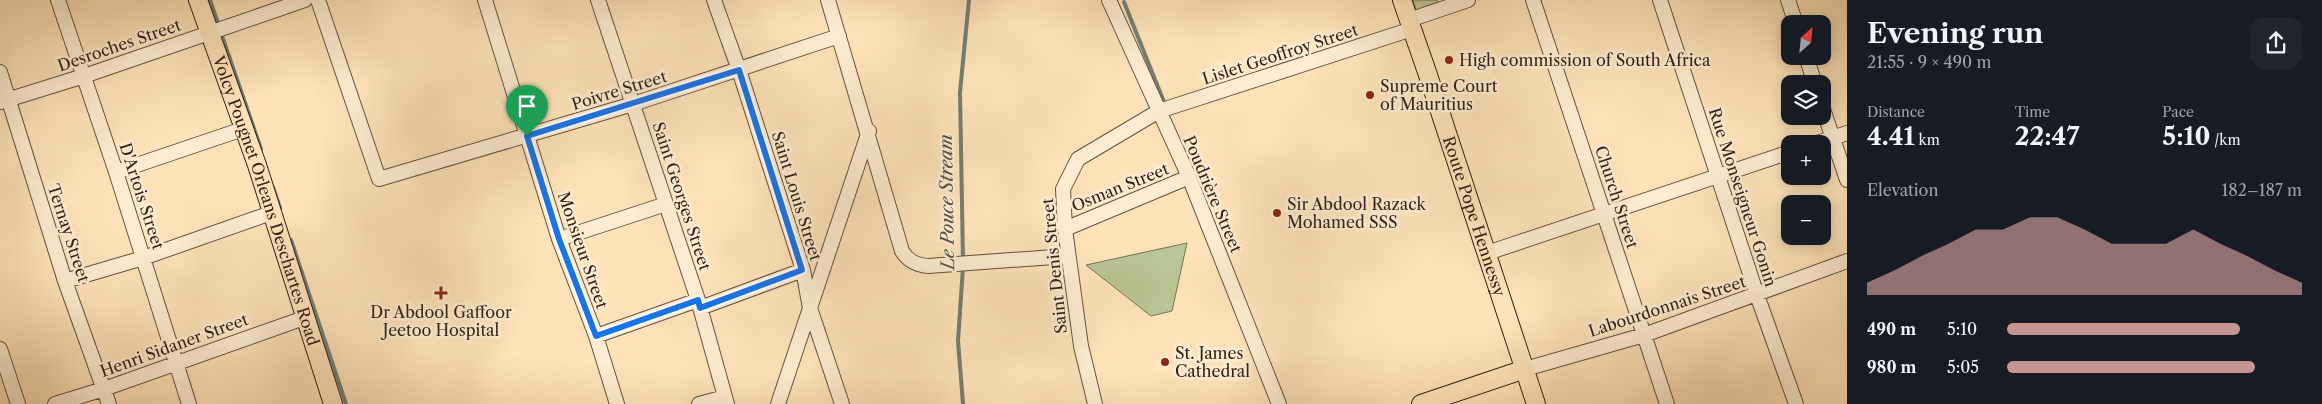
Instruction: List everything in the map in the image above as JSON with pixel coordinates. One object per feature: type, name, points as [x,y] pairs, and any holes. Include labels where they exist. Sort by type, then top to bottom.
[{"type":"main road","name":"Volcy Pougnet Orleans Deschartes Road","points":[[198,0],[244,129],[333,404]]},
{"type":"main road","name":"Route Pope Hennessy","points":[[1402,0],[1536,404]]},
{"type":"main road","points":[[1421,404],[1525,369]]},
{"type":"street","name":"D'Artois Street","points":[[58,0],[116,172],[174,362],[189,404]]},
{"type":"street","name":"Desroches Street","points":[[4,101],[84,76],[305,0]]},
{"type":"street","name":"Poivre Street","points":[[318,0],[379,179],[633,104],[839,36]]},
{"type":"street","name":"Monsieur Street","points":[[485,0],[559,239],[596,336],[617,404]]},
{"type":"street","name":"Saint Georges Street","points":[[598,0],[699,304],[726,400]]},
{"type":"street","name":"Saint Louis Street","points":[[714,0],[739,70],[802,270],[810,308],[842,404]]},
{"type":"street","points":[[828,0],[869,131],[902,251],[906,257],[920,265],[979,264],[1068,256]]},
{"type":"street","name":"Poudrière Street","points":[[1110,0],[1189,178],[1280,404]]},
{"type":"street","name":"Lislet Geoffroy Street","points":[[1158,111],[1411,24],[1468,0]]},
{"type":"street","name":"Church Street","points":[[1533,0],[1668,404]]},
{"type":"street","name":"Rue Monseigneur Gonin","points":[[1660,0],[1756,295],[1796,404]]},
{"type":"street","points":[[1788,0],[1793,15]]},
{"type":"street","name":"Ternay Street","points":[[0,72],[4,101],[109,404]]},
{"type":"street","name":"Saint Denis Street","points":[[1095,404],[1081,346],[1068,256],[1063,189],[1078,159],[1158,111]]},
{"type":"street","points":[[1829,125],[1847,180]]},
{"type":"street","points":[[116,172],[244,129]]},
{"type":"street","points":[[778,404],[869,131]]},
{"type":"street","points":[[1833,137],[1847,133]]},
{"type":"street","points":[[1487,253],[1781,155]]},
{"type":"street","name":"Osman Street","points":[[1065,229],[1189,178]]},
{"type":"street","points":[[559,239],[666,204]]},
{"type":"street","points":[[65,281],[143,258],[271,213]]},
{"type":"street","name":"Labourdonnais Street","points":[[1525,369],[1644,335],[1847,261]]},
{"type":"street","points":[[596,336],[802,270]]},
{"type":"street","name":"Henri Sidaner Street","points":[[55,404],[104,389],[174,362],[304,318]]},
{"type":"street","points":[[0,349],[18,404]]},
{"type":"street","points":[[699,404],[726,400]]},
{"type":"green space","points":[[1413,0],[1436,0],[1439,2],[1416,10]]},
{"type":"green space","points":[[1187,243],[1172,311],[1151,316],[1086,265]]},
{"type":"waterway","points":[[210,0],[219,26]]},
{"type":"waterway","name":"Le Pouce Stream","points":[[963,260],[960,92],[969,0]]},
{"type":"waterway","points":[[1124,2],[1164,102]]},
{"type":"waterway","points":[[221,33],[261,149]]},
{"type":"waterway","points":[[273,187],[280,208]]},
{"type":"waterway","points":[[291,240],[346,404]]},
{"type":"waterway","name":"Le Pouce Stream","points":[[963,267],[958,341],[963,404]]},
{"type":"place","name":"High commission of South Africa","points":[[1449,60]]},
{"type":"place","name":"Supreme Court of Mauritius","points":[[1370,95]]},
{"type":"place","name":"Sir Abdool Razack Mohamed SSS","points":[[1277,213]]},
{"type":"place","name":"Dr Abdool Gaffoor Jeetoo Hospital","points":[[441,293]]},
{"type":"place","name":"St. James Cathedral","points":[[1165,362]]},
{"type":"route","points":[[739,70],[802,270],[700,308],[698,300],[596,336],[559,239],[527,136],[739,70]]}]
